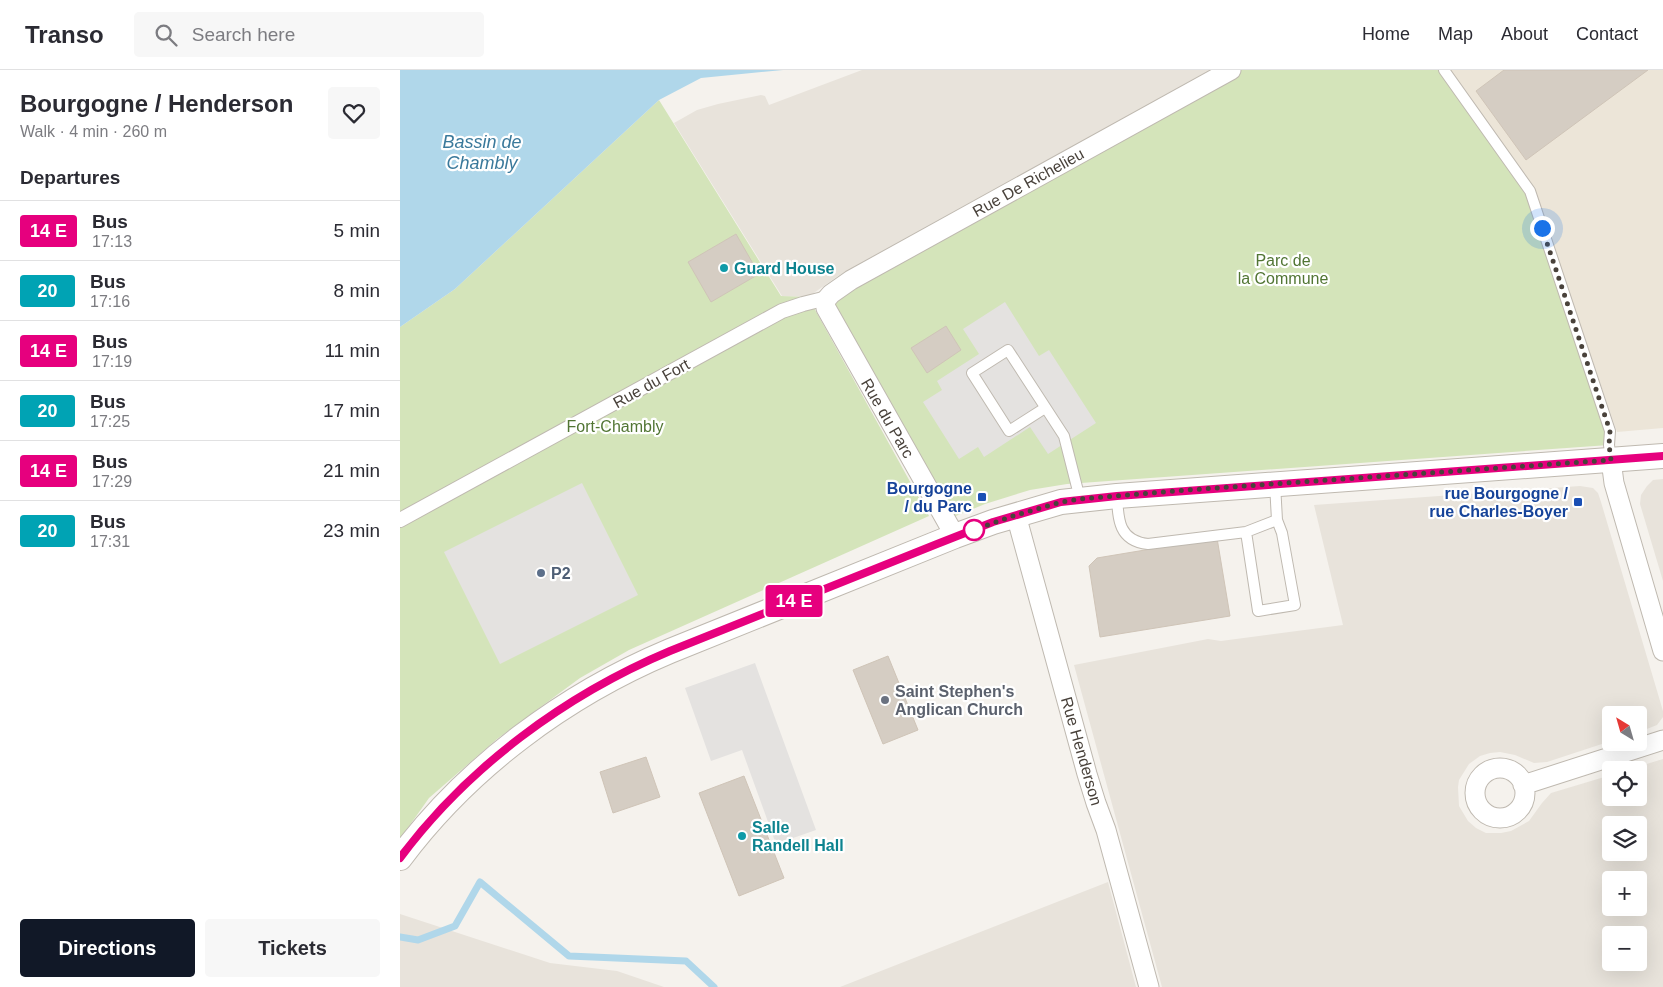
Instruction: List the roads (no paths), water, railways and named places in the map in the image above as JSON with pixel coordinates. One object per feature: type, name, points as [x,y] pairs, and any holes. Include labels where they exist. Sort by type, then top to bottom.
[{"type":"street","name":"Rue De Richelieu","points":[[827,298],[859,276],[1232,70]]},
{"type":"street","name":"Rue du Fort","points":[[400,520],[782,311],[827,298]]},
{"type":"street","name":"Rue du Parc","points":[[827,298],[826,308],[955,536]]},
{"type":"street","points":[[400,858],[445,804],[494,760],[553,715],[612,678],[656,657],[955,536],[1016,515],[1061,502],[1080,499],[1663,456]]},
{"type":"street","points":[[1611,460],[1614,483],[1663,651]]},
{"type":"street","name":"Rue Henderson","points":[[1016,515],[1087,774],[1106,830],[1149,987]]},
{"type":"street","points":[[1523,785],[1663,740]]},
{"type":"lane","points":[[1444,70],[1530,192],[1610,431],[1611,460]]},
{"type":"lane","points":[[1045,408],[1009,431],[972,374],[1008,350],[1064,436],[1080,499]]},
{"type":"lane","points":[[1246,532],[1258,611],[1295,605],[1282,533],[1277,520],[1275,484]]},
{"type":"lane","points":[[1117,496],[1120,525],[1129,538],[1137,543],[1148,544],[1246,532],[1277,520]]},
{"type":"water","name":"Bassin de Chambly","points":[[400,70],[783,70],[701,78],[659,100],[455,289],[400,327]]},
{"type":"waterway","points":[[400,937],[418,940],[455,926],[480,882],[569,956],[686,961],[714,987]]},
{"type":"place","name":"Guard House","points":[[724,268]]},
{"type":"place","name":"Bourgogne / du Parc","points":[[982,497]]},
{"type":"place","name":"rue Bourgogne / rue Charles-Boyer","points":[[1578,502]]},
{"type":"place","name":"P2","points":[[541,573]]},
{"type":"place","name":"Saint Stephen's Anglican Church","points":[[885,700]]},
{"type":"place","name":"Salle Randell Hall","points":[[742,836]]},
{"type":"park label","name":"Parc de la Commune","points":[[1283,269]]},
{"type":"park label","name":"Fort-Chambly","points":[[615,426]]}]
